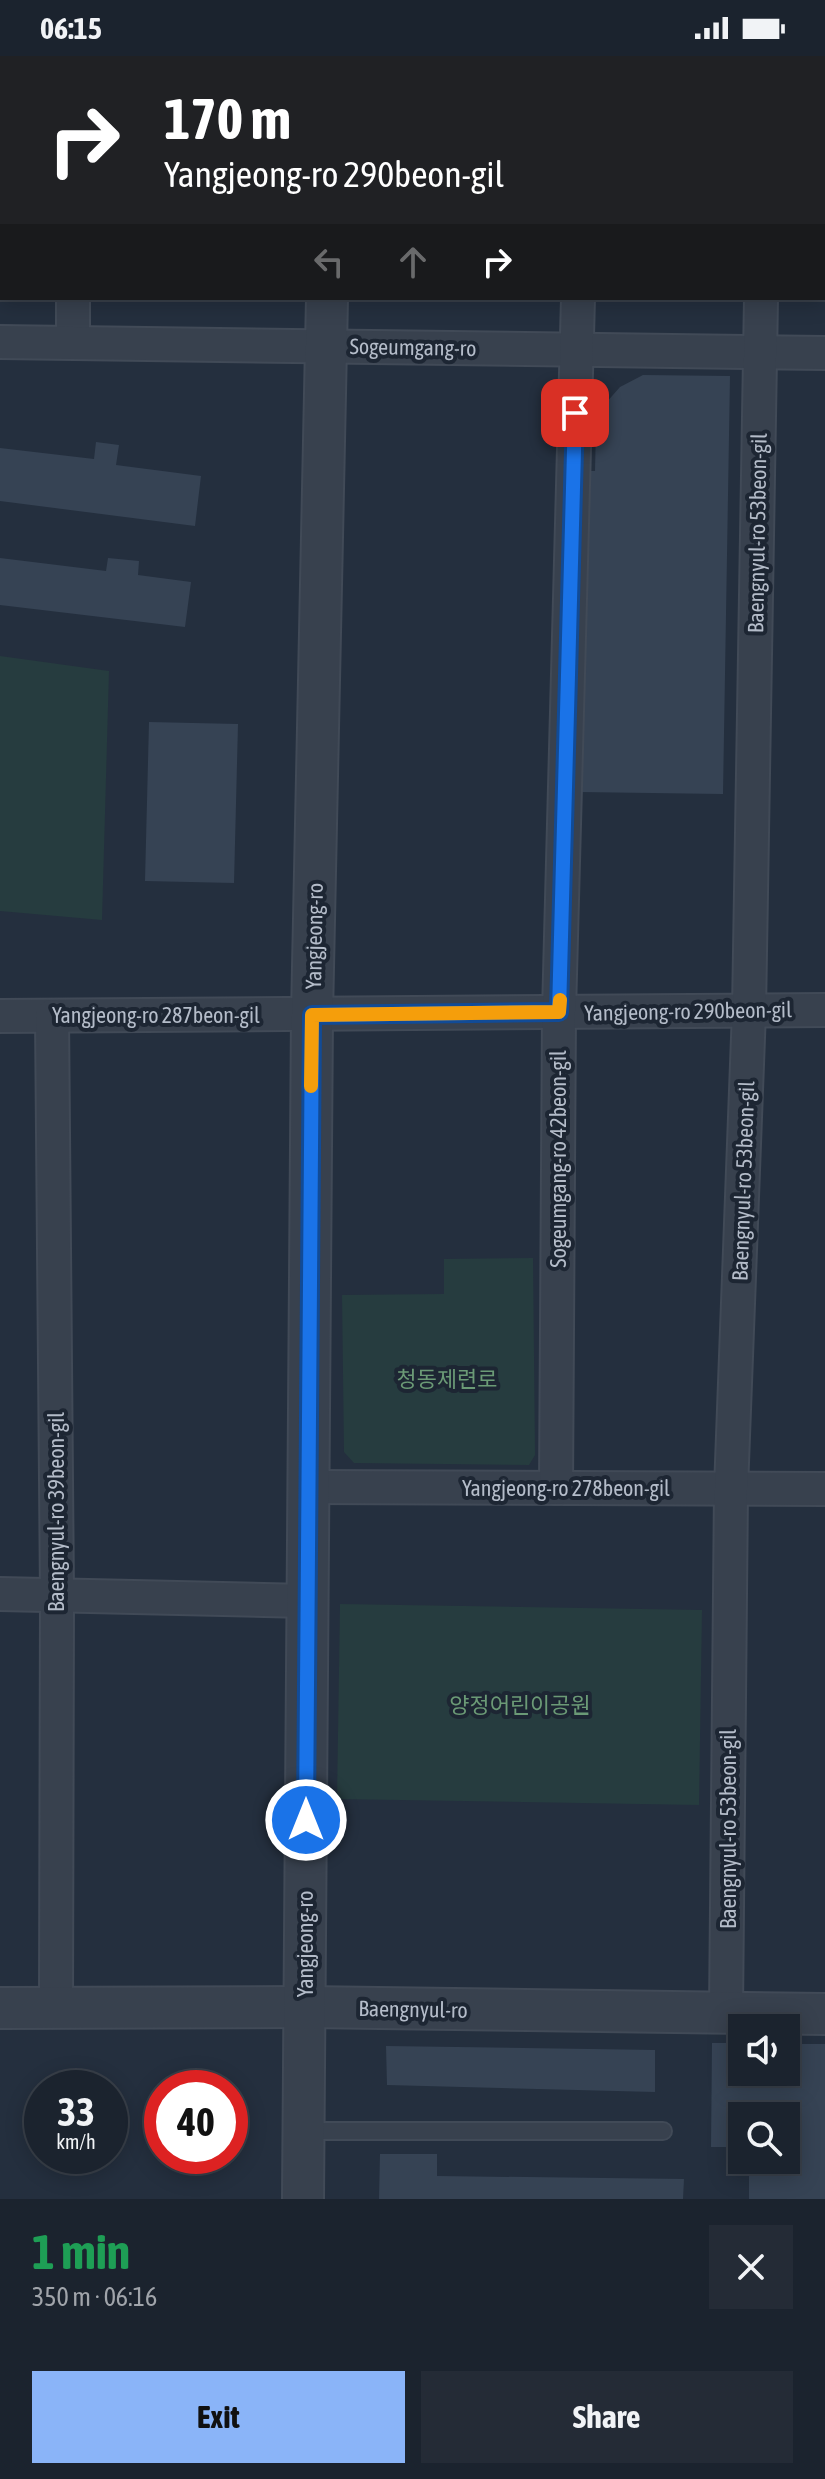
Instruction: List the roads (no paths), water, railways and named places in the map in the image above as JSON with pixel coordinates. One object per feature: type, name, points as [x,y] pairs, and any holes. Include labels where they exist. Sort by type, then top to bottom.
[{"type":"street","points":[[73,300],[73,342]]},
{"type":"street","name":"Yangjeong-ro","points":[[303,2199],[312,1015],[327,300]]},
{"type":"street","name":"Sogeumgang-ro 42beon-gil","points":[[556,1488],[559,1012],[578,300]]},
{"type":"street","name":"Baengnyul-ro 53beon-gil","points":[[726,2012],[731,1489],[749,1011],[761,300]]},
{"type":"street","name":"Sogeumgang-ro","points":[[0,342],[825,353]]},
{"type":"street","name":"Yangjeong-ro 290beon-gil","points":[[312,1015],[825,1010]]},
{"type":"street","name":"Yangjeong-ro 287beon-gil","points":[[0,1016],[312,1015]]},
{"type":"street","name":"Baengnyul-ro 39beon-gil","points":[[52,1016],[57,1595],[56,2008]]},
{"type":"street","name":"Yangjeong-ro 278beon-gil","points":[[307,1487],[825,1489]]},
{"type":"street","points":[[0,1594],[306,1601]]},
{"type":"street","name":"Baengnyul-ro","points":[[0,2008],[305,2007],[825,2014]]},
{"type":"lane","points":[[303,2131],[663,2131]]},
{"type":"park label","name":"청동제련로","points":[[447,1379]]},
{"type":"park label","name":"양정어린이공원","points":[[520,1705]]}]
